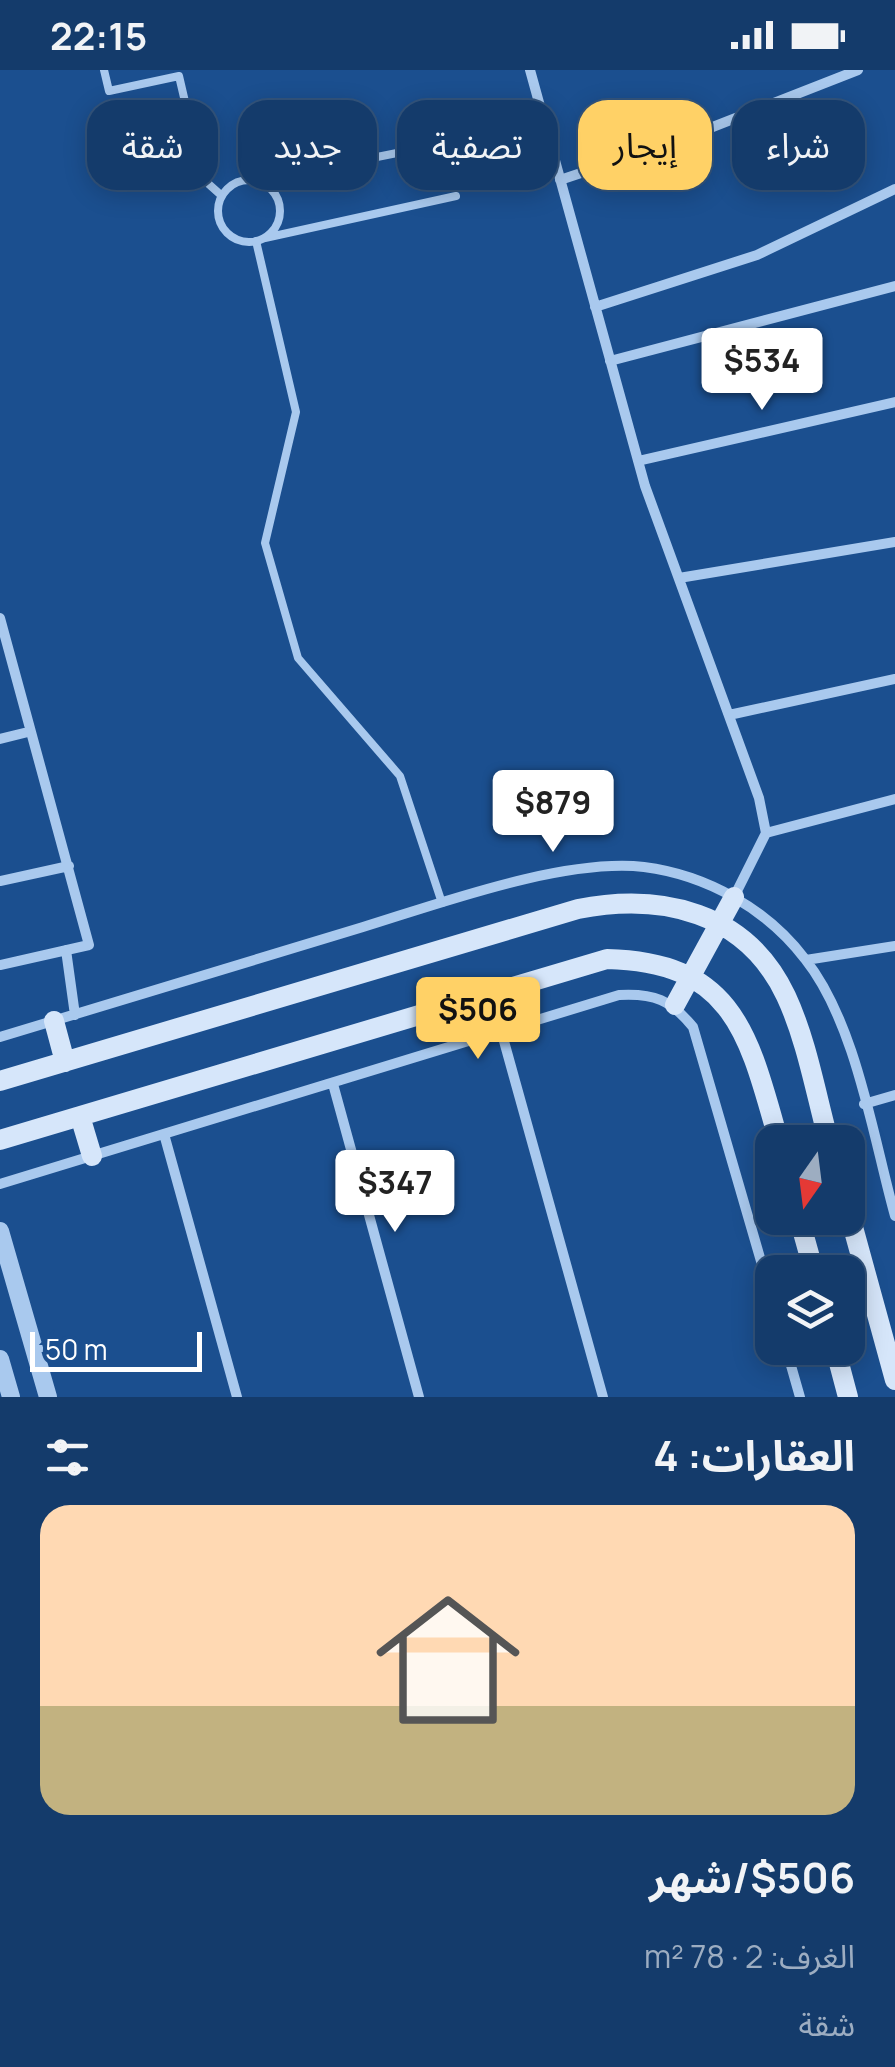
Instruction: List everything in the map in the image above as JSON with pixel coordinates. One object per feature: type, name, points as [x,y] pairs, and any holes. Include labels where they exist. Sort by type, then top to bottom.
[{"type":"main road","points":[[675,1005],[734,897]]},
{"type":"main road","points":[[0,1081],[578,908],[626,900],[675,905],[720,924],[758,954],[786,994],[824,1125]]},
{"type":"main road","points":[[0,1140],[607,958],[649,960],[691,975],[722,998],[742,1026],[773,1125]]},
{"type":"main road","points":[[54,1021],[65,1062]]},
{"type":"main road","points":[[80,1116],[92,1156]]},
{"type":"main road","points":[[855,1235],[895,1380]]},
{"type":"main road","points":[[840,1365],[848,1397]]},
{"type":"street","points":[[530,70],[638,460],[759,798],[766,833],[734,897]]},
{"type":"street","points":[[560,180],[677,141],[858,70]]},
{"type":"street","points":[[595,307],[756,255],[895,189]]},
{"type":"street","points":[[610,361],[895,286]]},
{"type":"street","points":[[638,460],[895,402]]},
{"type":"street","points":[[679,578],[895,542]]},
{"type":"street","points":[[0,618],[89,945],[0,965]]},
{"type":"street","points":[[729,716],[895,679]]},
{"type":"street","points":[[0,738],[28,732]]},
{"type":"street","points":[[766,833],[895,800]]},
{"type":"street","points":[[0,881],[69,866]]},
{"type":"street","points":[[0,1037],[442,902],[596,867],[644,867],[690,877],[734,897],[773,925],[806,960],[831,1000],[895,1216]]},
{"type":"street","points":[[806,960],[895,946]]},
{"type":"street","points":[[66,950],[75,1015]]},
{"type":"street","points":[[0,1184],[502,1034],[619,995],[648,994],[675,1005],[694,1027],[760,1255]]},
{"type":"street","points":[[502,1034],[603,1397]]},
{"type":"street","points":[[334,1084],[418,1397]]},
{"type":"street","points":[[864,1104],[895,1095]]},
{"type":"street","points":[[164,1134],[237,1397]]},
{"type":"street","points":[[1,1236],[48,1397]]},
{"type":"street","points":[[0,1359],[11,1397]]},
{"type":"street","points":[[791,1365],[800,1397]]},
{"type":"lane","points":[[104,70],[109,91],[179,76],[204,179],[222,196]]},
{"type":"lane","points":[[238,183],[222,196],[219,217],[226,232],[240,240],[261,240],[456,196]]},
{"type":"lane","points":[[261,240],[277,226],[280,210],[272,190]]},
{"type":"lane","points":[[261,240],[296,412],[264,543],[298,658],[400,776],[442,902]]}]
